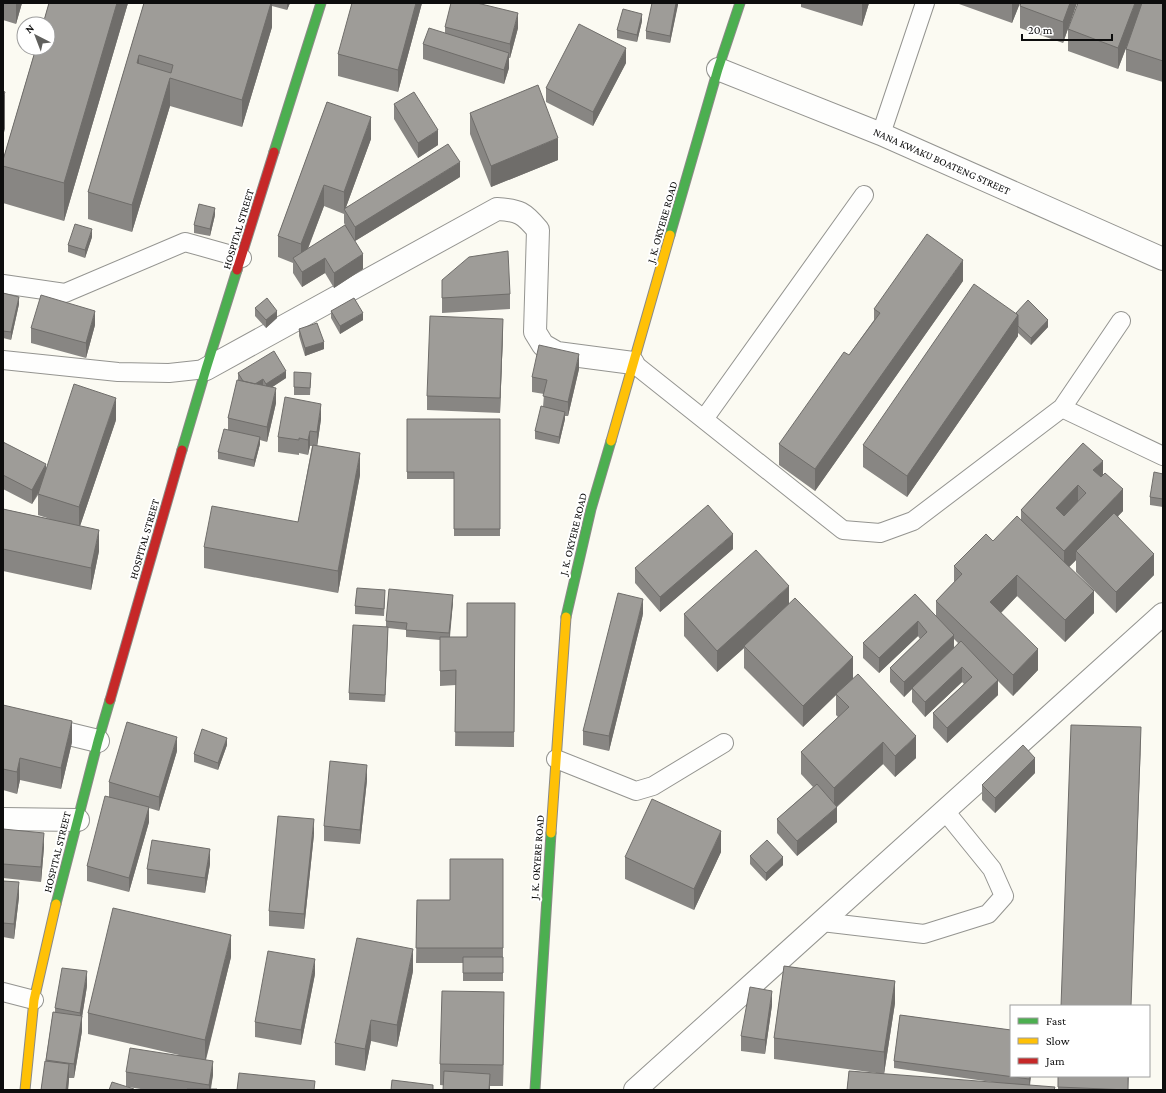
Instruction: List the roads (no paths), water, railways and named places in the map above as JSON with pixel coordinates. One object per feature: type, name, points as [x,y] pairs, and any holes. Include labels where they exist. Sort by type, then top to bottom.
[{"type":"street","name":"HOSPITAL STREET","points":[[25,1090],[34,1000],[98,741],[206,369],[321,3]]},
{"type":"street","name":"J. K. OKYERE ROAD","points":[[535,1090],[564,623],[591,510],[718,69],[740,3]]},
{"type":"street","name":"NANA KWAKU BOATENG STREET","points":[[718,69],[881,134],[1163,259]]},
{"type":"street","points":[[206,369],[497,209],[512,210],[528,217],[538,230],[535,332],[543,345],[557,353],[633,363]]},
{"type":"street","points":[[635,1090],[1163,614]]},
{"type":"street","points":[[3,718],[98,741]]},
{"type":"street","points":[[3,819],[78,820]]},
{"type":"lane","points":[[881,134],[925,3]]},
{"type":"lane","points":[[704,419],[864,196]]},
{"type":"lane","points":[[3,284],[65,293],[185,242],[242,258]]},
{"type":"lane","points":[[633,363],[843,530],[880,533],[913,521],[1062,408],[1121,321]]},
{"type":"lane","points":[[3,360],[118,372],[169,373],[206,369]]},
{"type":"lane","points":[[1062,408],[1163,456]]},
{"type":"lane","points":[[556,759],[636,791],[653,786],[724,743]]},
{"type":"lane","points":[[822,922],[924,934],[988,914],[1004,896],[992,870],[945,811]]},
{"type":"lane","points":[[3,992],[34,1000]]}]
